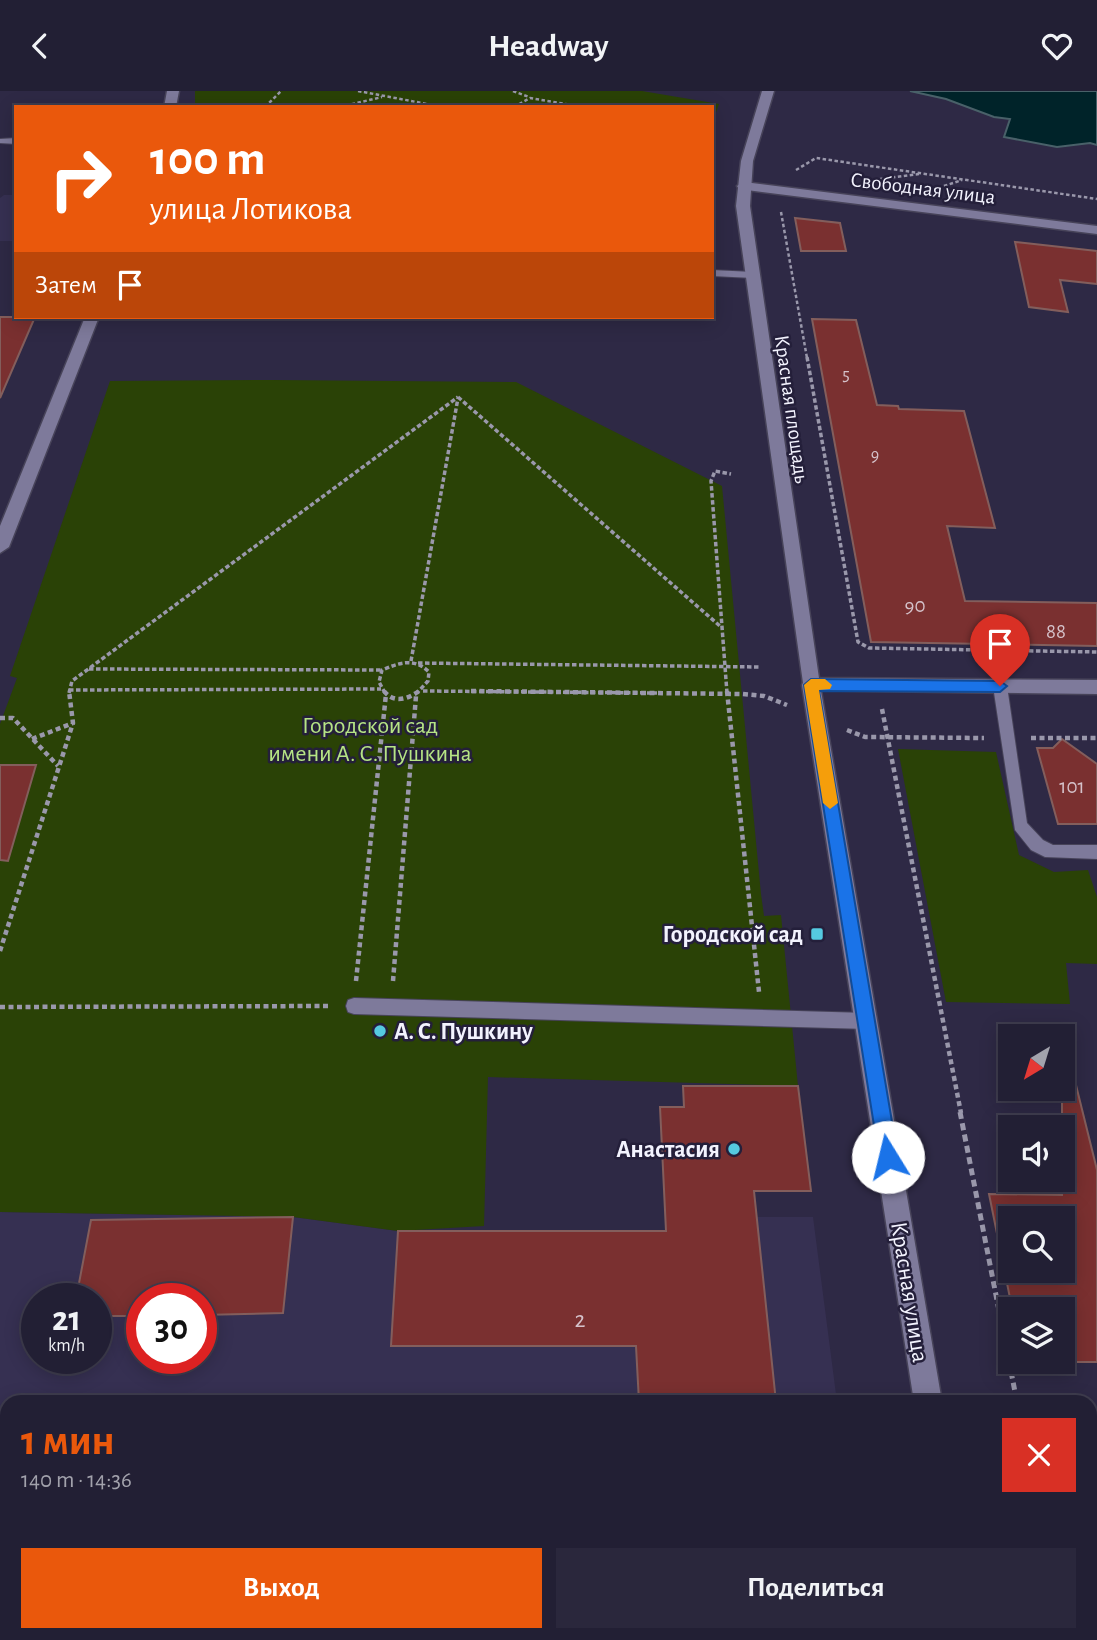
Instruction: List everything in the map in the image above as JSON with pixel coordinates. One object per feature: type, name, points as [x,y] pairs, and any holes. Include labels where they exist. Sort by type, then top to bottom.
[{"type":"street","name":"Красная площадь","points":[[768,91],[747,161],[743,206],[811,685]]},
{"type":"street","name":"Свободная улица","points":[[744,185],[1097,230]]},
{"type":"street","points":[[0,547],[91,319]]},
{"type":"street","points":[[811,685],[1097,687]]},
{"type":"street","name":"Красная улица","points":[[811,685],[927,1395]]},
{"type":"lane","points":[[2,141],[14,141]]},
{"type":"lane","points":[[714,273],[753,275]]},
{"type":"lane","points":[[1000,686],[1020,825],[1037,845],[1051,852],[1097,852]]},
{"type":"lane","points":[[354,1006],[867,1021]]},
{"type":"path","points":[[267,105],[281,91]]},
{"type":"path","points":[[358,91],[433,105]]},
{"type":"path","points":[[513,91],[530,98],[572,105]]},
{"type":"path","points":[[348,105],[386,96]]},
{"type":"path","points":[[518,105],[530,98]]},
{"type":"path","points":[[1097,199],[816,158],[775,183],[774,190],[783,216],[791,256],[858,642],[869,648],[1097,652]]},
{"type":"path","points":[[458,397],[722,627]]},
{"type":"path","points":[[411,661],[458,397]]},
{"type":"path","points":[[0,951],[73,723],[69,690],[72,681],[458,397]]},
{"type":"path","points":[[731,474],[715,471],[711,481],[724,667],[761,1017]]},
{"type":"path","points":[[87,669],[382,670],[395,662],[411,661],[761,667]]},
{"type":"path","points":[[382,670],[379,676],[381,689],[386,694],[400,699],[416,696],[423,691],[429,679],[428,673],[418,663]]},
{"type":"path","points":[[69,690],[381,689]]},
{"type":"path","points":[[423,691],[764,696],[865,737]]},
{"type":"path","points":[[0,1007],[354,1006],[386,694]]},
{"type":"path","points":[[391,1007],[416,696]]},
{"type":"path","points":[[0,718],[13,718],[58,766]]},
{"type":"path","points":[[32,739],[73,723]]},
{"type":"path","points":[[887,738],[1016,1395]]},
{"type":"shaded area","points":[[910,91],[1097,91],[1097,145],[1090,143],[1057,147],[1004,137],[1010,119],[994,117],[946,99]]},
{"type":"shaded area","points":[[14,195],[14,241],[0,241],[0,198]]},
{"type":"shaded area","points":[[0,1212],[293,1217],[398,1231],[758,1230],[757,1217],[813,1217],[836,1395],[0,1395]]},
{"type":"green space","points":[[195,91],[642,91],[719,104],[714,118],[714,105],[195,105]]},
{"type":"green space","name":"Городской сад имени А. С. Пушкина","points":[[110,381],[516,382],[722,486],[761,894],[764,916],[781,915],[798,1086],[488,1077],[484,1226],[398,1231],[293,1217],[0,1212],[0,724],[17,678],[10,676]]},
{"type":"green space","points":[[898,749],[996,752],[1019,855],[1054,872],[1088,870],[1097,897],[1097,964],[1066,963],[1070,1004],[946,1002]]},
{"type":"building","points":[[795,218],[840,223],[846,251],[801,251]]},
{"type":"building","points":[[1015,242],[1097,251],[1097,284],[1060,280],[1068,312],[1029,307]]},
{"type":"building","points":[[0,317],[34,319],[0,398]]},
{"type":"building","points":[[812,319],[856,320],[877,405],[898,406],[899,409],[964,411],[995,528],[947,526],[965,601],[1097,603],[1097,646],[871,642]]},
{"type":"building","points":[[1062,739],[1097,764],[1097,824],[1058,824],[1037,748],[1053,748]]},
{"type":"building","points":[[0,765],[36,765],[8,861],[0,860]]},
{"type":"building","points":[[1075,1081],[1097,1170],[1097,1362],[1075,1362],[1075,1297],[1010,1297],[1007,1283],[1075,1283],[1075,1206],[998,1206],[998,1239],[989,1194],[1062,1195],[1062,1192],[1075,1192],[1075,1115],[1062,1115],[1062,1101],[1075,1101]]},
{"type":"building","points":[[683,1086],[798,1086],[811,1191],[754,1191],[775,1395],[639,1395],[636,1346],[391,1346],[398,1231],[666,1231],[660,1107],[684,1107]]},
{"type":"building","points":[[293,1217],[283,1313],[217,1315],[217,1283],[126,1283],[126,1316],[112,1316],[112,1283],[79,1283],[91,1220]]},
{"type":"slow traffic","points":[[825,685],[811,685],[830,803]]},
{"type":"place","name":"Городской сад","points":[[817,934]]},
{"type":"place","name":"А. С. Пушкину","points":[[380,1031]]},
{"type":"place","name":"Анастасия","points":[[734,1149]]},
{"type":"route","points":[[888,1157],[811,685],[1000,686]]}]
